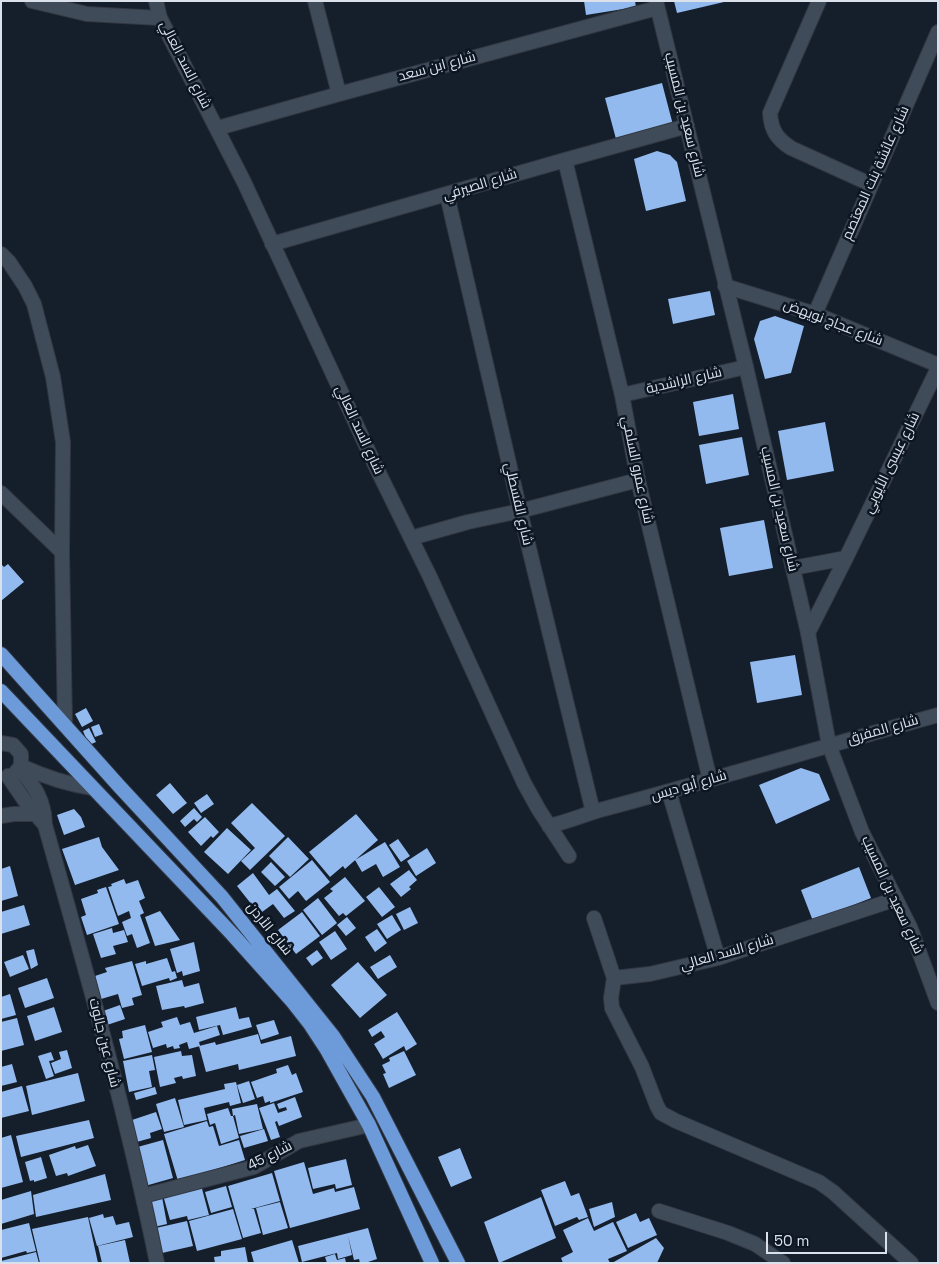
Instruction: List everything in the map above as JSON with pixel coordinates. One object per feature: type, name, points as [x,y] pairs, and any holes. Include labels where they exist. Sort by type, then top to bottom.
[{"type":"highway","name":"شارع الأردن","points":[[1,654],[222,898],[333,1036],[374,1097],[458,1263]]},
{"type":"highway","points":[[1,691],[92,788],[156,852],[292,1001],[327,1050],[369,1125],[432,1263]]},
{"type":"street","points":[[32,1],[87,14],[160,18]]},
{"type":"street","name":"شارع السد العالي","points":[[156,1],[160,18],[244,182],[524,783],[538,810],[569,856]]},
{"type":"street","points":[[315,1],[339,94]]},
{"type":"street","points":[[818,1],[770,113],[770,124],[781,141],[791,148],[870,184]]},
{"type":"street","name":"شارع ابن سعد","points":[[218,128],[656,5]]},
{"type":"street","name":"شارع سعيد بن المسيب","points":[[656,5],[746,367],[793,568],[808,633],[829,746],[862,832],[910,927],[938,1003]]},
{"type":"street","name":"شارع عائشة بنت المعتصم","points":[[815,314],[870,184],[938,32]]},
{"type":"street","name":"شارع الصيرفي","points":[[272,244],[687,126]]},
{"type":"street","name":"شارع عمرو السلمي","points":[[564,160],[622,395],[638,480],[710,780]]},
{"type":"street","name":"شارع القسطلي","points":[[447,195],[520,511],[593,812]]},
{"type":"street","points":[[1,254],[26,286],[34,304],[53,377],[63,442],[62,552],[65,724]]},
{"type":"street","name":"شارع عجاج نويهض","points":[[726,286],[815,314],[938,367]]},
{"type":"street","name":"شارع الراشدية","points":[[622,395],[746,367]]},
{"type":"street","name":"شارع عيسى الأيوبي","points":[[808,633],[938,367]]},
{"type":"street","points":[[411,538],[638,480]]},
{"type":"street","points":[[1,493],[62,552]]},
{"type":"street","points":[[793,568],[846,558]]},
{"type":"street","name":"شارع المفرق","points":[[829,746],[938,714]]},
{"type":"street","name":"شارع عين جالوت","points":[[1,744],[8,743],[18,749],[22,760],[12,771],[38,792],[41,818],[84,965],[143,1196],[157,1263]]},
{"type":"street","name":"شارع أبو ديس","points":[[549,826],[829,746]]},
{"type":"street","points":[[12,771],[43,776],[63,783],[92,788]]},
{"type":"street","points":[[669,792],[718,958]]},
{"type":"street","points":[[1,816],[14,814],[41,818]]},
{"type":"street","name":"شارع السد العالي","points":[[614,978],[650,974],[718,958],[896,899]]},
{"type":"street","points":[[594,918],[614,978],[611,998],[612,1008],[642,1067],[661,1113],[819,1182],[833,1192],[911,1263]]},
{"type":"street","name":"شارع 45","points":[[143,1196],[254,1167],[299,1141],[369,1125]]},
{"type":"street","points":[[659,1211],[728,1233],[755,1244],[784,1263]]},
{"type":"building","points":[[584,1],[635,1],[636,7],[586,15]]},
{"type":"building","points":[[674,1],[723,1],[724,2],[677,13]]},
{"type":"building","points":[[662,83],[673,125],[616,139],[605,98]]},
{"type":"building","points":[[657,151],[670,155],[677,162],[686,201],[646,211],[634,159]]},
{"type":"building","points":[[710,291],[715,315],[673,324],[668,299]]},
{"type":"building","points":[[775,316],[804,326],[791,373],[765,379],[754,339],[760,321]]},
{"type":"building","points":[[733,394],[739,429],[699,436],[693,402]]},
{"type":"building","points":[[825,422],[834,471],[787,480],[778,431]]},
{"type":"building","points":[[742,437],[749,475],[706,484],[699,445]]},
{"type":"building","points":[[764,520],[773,568],[729,576],[720,528]]},
{"type":"building","points":[[1,564],[4,567],[8,564],[24,582],[1,601]]},
{"type":"building","points":[[795,655],[802,695],[757,703],[750,662]]},
{"type":"building","points":[[86,708],[93,721],[82,727],[75,714]]},
{"type":"building","points":[[99,724],[103,734],[95,737],[91,727]]},
{"type":"building","points":[[89,728],[96,742],[89,745],[83,731]]},
{"type":"building","points":[[801,768],[819,774],[830,800],[776,824],[759,785]]},
{"type":"building","points":[[170,783],[187,803],[173,814],[156,795]]},
{"type":"building","points":[[207,794],[214,804],[201,813],[194,803]]},
{"type":"building","points":[[252,803],[285,836],[250,870],[241,861],[255,848],[231,823]]},
{"type":"building","points":[[194,808],[202,817],[197,822],[194,819],[185,827],[180,821]]},
{"type":"building","points":[[74,809],[81,817],[85,827],[64,835],[57,815]]},
{"type":"building","points":[[356,814],[378,840],[345,869],[343,866],[330,877],[309,852]]},
{"type":"building","points":[[205,817],[219,832],[213,838],[211,836],[201,846],[188,832]]},
{"type":"building","points":[[227,828],[251,850],[228,874],[204,852]]},
{"type":"building","points":[[99,837],[102,847],[119,870],[75,885],[62,849]]},
{"type":"building","points":[[288,837],[309,859],[290,877],[269,856]]},
{"type":"building","points":[[398,839],[410,856],[401,862],[389,845]]},
{"type":"building","points":[[385,842],[400,867],[383,877],[376,864],[362,872],[355,860]]},
{"type":"building","points":[[427,848],[436,863],[416,876],[407,861]]},
{"type":"building","points":[[312,860],[330,882],[306,901],[298,891],[289,899],[279,887]]},
{"type":"building","points":[[271,862],[285,877],[275,886],[261,872]]},
{"type":"building","points":[[10,866],[18,896],[1,901],[1,869]]},
{"type":"building","points":[[859,867],[871,898],[813,921],[801,890]]},
{"type":"building","points":[[409,870],[417,880],[409,887],[411,889],[401,897],[390,884]]},
{"type":"building","points":[[253,873],[269,895],[277,889],[295,911],[284,918],[273,904],[262,912],[254,903],[252,905],[237,886]]},
{"type":"building","points":[[345,877],[365,901],[346,916],[343,913],[339,916],[324,898],[333,891],[330,889]]},
{"type":"building","points":[[124,879],[126,884],[138,880],[145,898],[139,901],[144,913],[140,915],[150,943],[137,948],[132,934],[127,936],[122,922],[131,918],[129,911],[118,916],[108,887]]},
{"type":"building","points":[[106,887],[119,924],[87,935],[81,917],[86,915],[81,899],[98,893],[97,890]]},
{"type":"building","points":[[379,887],[395,907],[382,917],[366,897]]},
{"type":"building","points":[[318,898],[337,923],[322,935],[303,910]]},
{"type":"building","points":[[24,905],[30,925],[1,934],[1,912]]},
{"type":"building","points":[[410,907],[418,923],[404,930],[396,914]]},
{"type":"building","points":[[160,911],[180,940],[155,946],[145,917]]},
{"type":"building","points":[[302,912],[320,936],[296,954],[278,930]]},
{"type":"building","points":[[392,915],[401,930],[387,939],[377,924]]},
{"type":"building","points":[[347,917],[356,928],[346,936],[337,925]]},
{"type":"building","points":[[112,928],[113,933],[124,930],[128,942],[113,946],[116,954],[101,958],[93,934]]},
{"type":"building","points":[[377,929],[387,943],[375,952],[365,937]]},
{"type":"building","points":[[335,931],[347,949],[331,960],[319,942]]},
{"type":"building","points":[[194,942],[200,971],[183,976],[182,971],[177,973],[170,949]]},
{"type":"building","points":[[34,949],[38,965],[31,969],[26,951]]},
{"type":"building","points":[[317,950],[323,958],[312,966],[306,958]]},
{"type":"building","points":[[23,955],[29,969],[10,977],[4,962]]},
{"type":"building","points":[[390,955],[397,967],[378,979],[370,967]]},
{"type":"building","points":[[167,958],[172,972],[175,971],[177,978],[170,981],[169,978],[142,986],[135,964],[146,961],[146,964]]},
{"type":"building","points":[[132,961],[142,995],[132,998],[134,1005],[122,1008],[118,994],[101,999],[95,976],[107,972],[105,968]]},
{"type":"building","points":[[358,962],[387,995],[360,1018],[331,985]]},
{"type":"building","points":[[47,978],[54,998],[25,1008],[18,988]]},
{"type":"building","points":[[182,980],[184,987],[199,983],[204,1003],[185,1008],[184,1006],[162,1010],[156,986]]},
{"type":"building","points":[[10,994],[16,1015],[1,1019],[1,997]]},
{"type":"building","points":[[120,1005],[125,1019],[107,1025],[103,1011]]},
{"type":"building","points":[[54,1007],[62,1032],[35,1041],[27,1016]]},
{"type":"building","points":[[236,1007],[239,1019],[249,1017],[252,1027],[223,1035],[220,1025],[199,1030],[196,1017]]},
{"type":"building","points":[[397,1012],[417,1044],[406,1051],[404,1046],[383,1059],[374,1044],[385,1037],[381,1031],[372,1037],[368,1030]]},
{"type":"building","points":[[177,1017],[180,1025],[190,1022],[194,1033],[217,1026],[220,1035],[199,1042],[200,1046],[189,1049],[187,1042],[179,1045],[180,1048],[174,1049],[173,1046],[167,1048],[166,1044],[153,1048],[148,1032],[163,1027],[161,1022]]},
{"type":"building","points":[[17,1018],[24,1045],[1,1051],[1,1022]]},
{"type":"building","points":[[274,1020],[279,1034],[261,1040],[256,1025]]},
{"type":"building","points":[[145,1025],[152,1052],[124,1059],[119,1039],[123,1038],[122,1031]]},
{"type":"building","points":[[258,1034],[261,1044],[291,1036],[296,1056],[239,1070],[238,1064],[206,1072],[199,1046],[215,1042],[216,1045]]},
{"type":"building","points":[[67,1050],[72,1068],[55,1074],[51,1063],[61,1059],[59,1052]]},
{"type":"building","points":[[181,1051],[182,1056],[192,1055],[196,1076],[183,1079],[182,1076],[174,1078],[176,1083],[160,1087],[154,1057]]},
{"type":"building","points":[[404,1051],[416,1075],[389,1088],[383,1074],[386,1073],[382,1065],[390,1061],[389,1058]]},
{"type":"building","points":[[51,1052],[54,1060],[49,1061],[54,1076],[46,1079],[38,1056]]},
{"type":"building","points":[[152,1055],[155,1070],[149,1071],[152,1087],[129,1092],[123,1061]]},
{"type":"building","points":[[12,1064],[17,1082],[1,1086],[1,1067]]},
{"type":"building","points":[[288,1065],[292,1075],[296,1073],[303,1092],[270,1103],[270,1101],[265,1103],[263,1096],[257,1098],[251,1082],[277,1073],[276,1069]]},
{"type":"building","points":[[78,1073],[85,1101],[32,1115],[26,1086]]},
{"type":"building","points":[[249,1081],[255,1099],[243,1103],[237,1085]]},
{"type":"building","points":[[236,1082],[241,1103],[230,1106],[229,1102],[204,1108],[207,1120],[184,1125],[178,1100],[225,1089],[224,1084]]},
{"type":"building","points":[[22,1086],[29,1111],[1,1118],[1,1092]]},
{"type":"building","points":[[155,1087],[157,1094],[136,1100],[134,1093]]},
{"type":"building","points":[[295,1097],[302,1117],[279,1126],[277,1121],[275,1122],[280,1137],[271,1140],[259,1108],[274,1103],[278,1113],[287,1110],[286,1107],[279,1109],[277,1104]]},
{"type":"building","points":[[175,1098],[184,1127],[164,1132],[156,1104]]},
{"type":"building","points":[[257,1104],[263,1129],[239,1134],[232,1109]]},
{"type":"building","points":[[228,1108],[231,1116],[233,1116],[239,1138],[221,1144],[215,1123],[210,1125],[207,1114]]},
{"type":"building","points":[[156,1112],[162,1129],[150,1133],[151,1138],[133,1143],[126,1122]]},
{"type":"building","points":[[89,1120],[94,1138],[21,1157],[16,1136]]},
{"type":"building","points":[[207,1121],[209,1127],[213,1126],[219,1146],[239,1140],[245,1160],[178,1181],[164,1134]]},
{"type":"building","points":[[264,1129],[268,1141],[244,1148],[240,1136]]},
{"type":"building","points":[[11,1135],[23,1182],[1,1188],[1,1138]]},
{"type":"building","points":[[163,1140],[173,1178],[145,1186],[134,1148]]},
{"type":"building","points":[[88,1145],[96,1166],[68,1176],[67,1173],[56,1176],[49,1155],[75,1146],[76,1149]]},
{"type":"building","points":[[460,1148],[472,1178],[451,1187],[438,1157]]},
{"type":"building","points":[[41,1157],[47,1178],[34,1182],[34,1180],[30,1181],[25,1162]]},
{"type":"building","points":[[346,1159],[352,1185],[336,1189],[335,1184],[313,1189],[308,1168]]},
{"type":"building","points":[[304,1162],[313,1194],[334,1188],[335,1192],[354,1187],[360,1209],[290,1228],[274,1171]]},
{"type":"building","points":[[272,1173],[280,1201],[251,1209],[254,1209],[261,1233],[243,1238],[228,1186]]},
{"type":"building","points":[[105,1174],[111,1200],[36,1217],[33,1195]]},
{"type":"building","points":[[565,1181],[571,1196],[579,1193],[588,1217],[579,1220],[577,1217],[555,1226],[541,1190]]},
{"type":"building","points":[[201,1185],[209,1215],[188,1220],[187,1216],[170,1220],[163,1195]]},
{"type":"building","points":[[226,1186],[232,1207],[211,1213],[205,1192]]},
{"type":"building","points":[[31,1191],[34,1214],[1,1224],[1,1200]]},
{"type":"building","points":[[162,1197],[167,1224],[154,1227],[149,1200]]},
{"type":"building","points":[[541,1197],[556,1238],[499,1263],[484,1222]]},
{"type":"building","points":[[280,1202],[288,1228],[263,1235],[256,1208]]},
{"type":"building","points":[[612,1202],[615,1217],[594,1227],[589,1209]]},
{"type":"building","points":[[233,1209],[242,1239],[197,1251],[189,1221]]},
{"type":"building","points":[[636,1213],[640,1222],[649,1218],[657,1235],[628,1248],[616,1222]]},
{"type":"building","points":[[103,1214],[104,1218],[113,1216],[116,1225],[129,1222],[133,1237],[97,1246],[89,1218]]},
{"type":"building","points":[[88,1217],[98,1263],[40,1263],[32,1229]]},
{"type":"building","points":[[588,1218],[594,1231],[613,1222],[627,1251],[608,1259],[610,1263],[563,1263],[561,1258],[573,1252],[563,1230]]},
{"type":"building","points":[[187,1221],[193,1246],[162,1253],[156,1228]]},
{"type":"building","points":[[29,1223],[36,1251],[27,1253],[26,1251],[1,1258],[1,1230]]},
{"type":"building","points":[[368,1228],[377,1259],[365,1263],[360,1263],[359,1259],[354,1260],[348,1236],[352,1255],[338,1259],[337,1253],[302,1262],[298,1246]]},
{"type":"building","points":[[656,1238],[664,1248],[657,1263],[612,1263]]},
{"type":"building","points":[[125,1240],[130,1263],[102,1263],[98,1246]]},
{"type":"building","points":[[292,1240],[299,1263],[254,1263],[251,1252]]},
{"type":"building","points":[[245,1247],[248,1263],[215,1263],[214,1257],[221,1256],[221,1251]]},
{"type":"building","points":[[36,1252],[39,1263],[1,1263],[1,1261]]},
{"type":"building","points":[[335,1254],[337,1260],[345,1258],[346,1263],[327,1263],[325,1257]]}]
